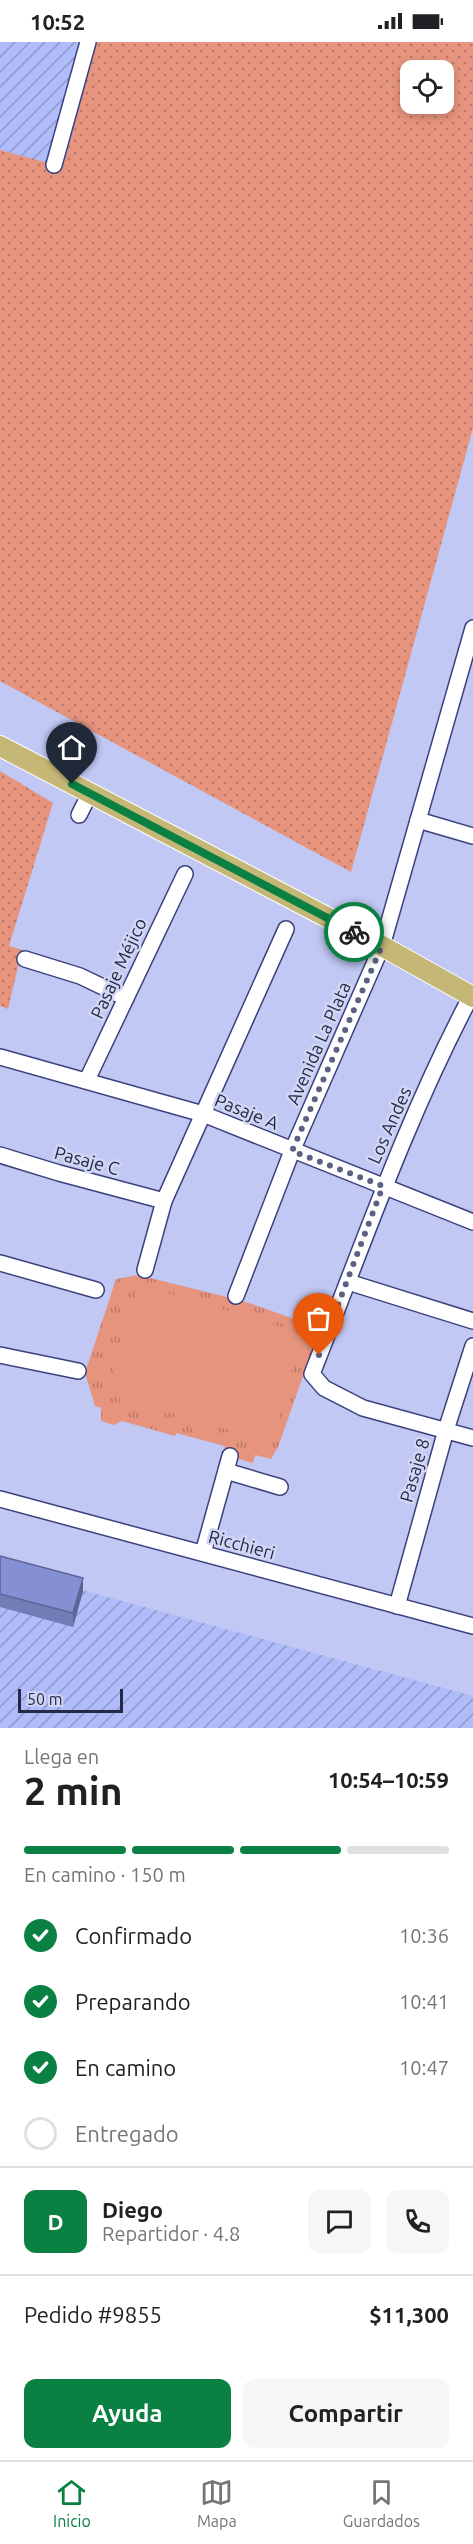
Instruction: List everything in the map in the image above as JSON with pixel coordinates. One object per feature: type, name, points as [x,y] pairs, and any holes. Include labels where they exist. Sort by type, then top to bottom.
[{"type":"main road","points":[[0,746],[382,946],[472,997]]},
{"type":"street","points":[[54,165],[88,42]]},
{"type":"street","name":"Avenida La Plata","points":[[236,1296],[292,1151],[382,946],[472,635]]},
{"type":"street","points":[[79,815],[90,793]]},
{"type":"street","points":[[418,820],[473,836]]},
{"type":"street","name":"Pasaje Méjico","points":[[87,1080],[185,874]]},
{"type":"street","points":[[145,1270],[164,1201],[286,929]]},
{"type":"street","points":[[25,959],[80,976],[126,998]]},
{"type":"street","name":"Los Andes","points":[[446,1430],[363,1408],[324,1388],[312,1374],[383,1186],[472,997]]},
{"type":"street","name":"Pasaje A","points":[[0,1057],[203,1114],[473,1222]]},
{"type":"street","name":"Pasaje C","points":[[0,1155],[164,1201]]},
{"type":"street","points":[[0,1263],[96,1290]]},
{"type":"street","points":[[348,1282],[473,1321]]},
{"type":"street","name":"Pasaje 8","points":[[397,1606],[446,1430],[473,1347]]},
{"type":"street","points":[[0,1355],[78,1371]]},
{"type":"street","points":[[446,1430],[473,1438]]},
{"type":"street","points":[[203,1553],[228,1464],[280,1487]]},
{"type":"street","name":"Ricchieri","points":[[0,1499],[473,1626]]},
{"type":"shaded area","points":[[0,42],[97,42],[63,168],[0,150]]},
{"type":"shaded area","points":[[0,1568],[473,1696],[473,1728],[0,1728]]},
{"type":"green space","points":[[97,42],[473,42],[473,428],[351,872],[0,681],[0,150],[63,167]]},
{"type":"green space","points":[[0,771],[53,803],[9,946],[22,950],[8,1009],[0,1006]]},
{"type":"green space","points":[[138,1275],[243,1301],[320,1328],[278,1447],[271,1459],[255,1455],[253,1463],[222,1454],[225,1446],[176,1433],[175,1436],[122,1421],[114,1425],[101,1421],[101,1408],[95,1406],[85,1373],[116,1279]]},
{"type":"green space","points":[[139,1285],[303,1333],[271,1442],[107,1395]]},
{"type":"building","points":[[0,1556],[83,1578],[73,1613],[0,1594]]},
{"type":"way so far","points":[[319,1355],[383,1186],[292,1151],[382,946],[354,932]]},
{"type":"route","points":[[72,784],[354,932]]}]
